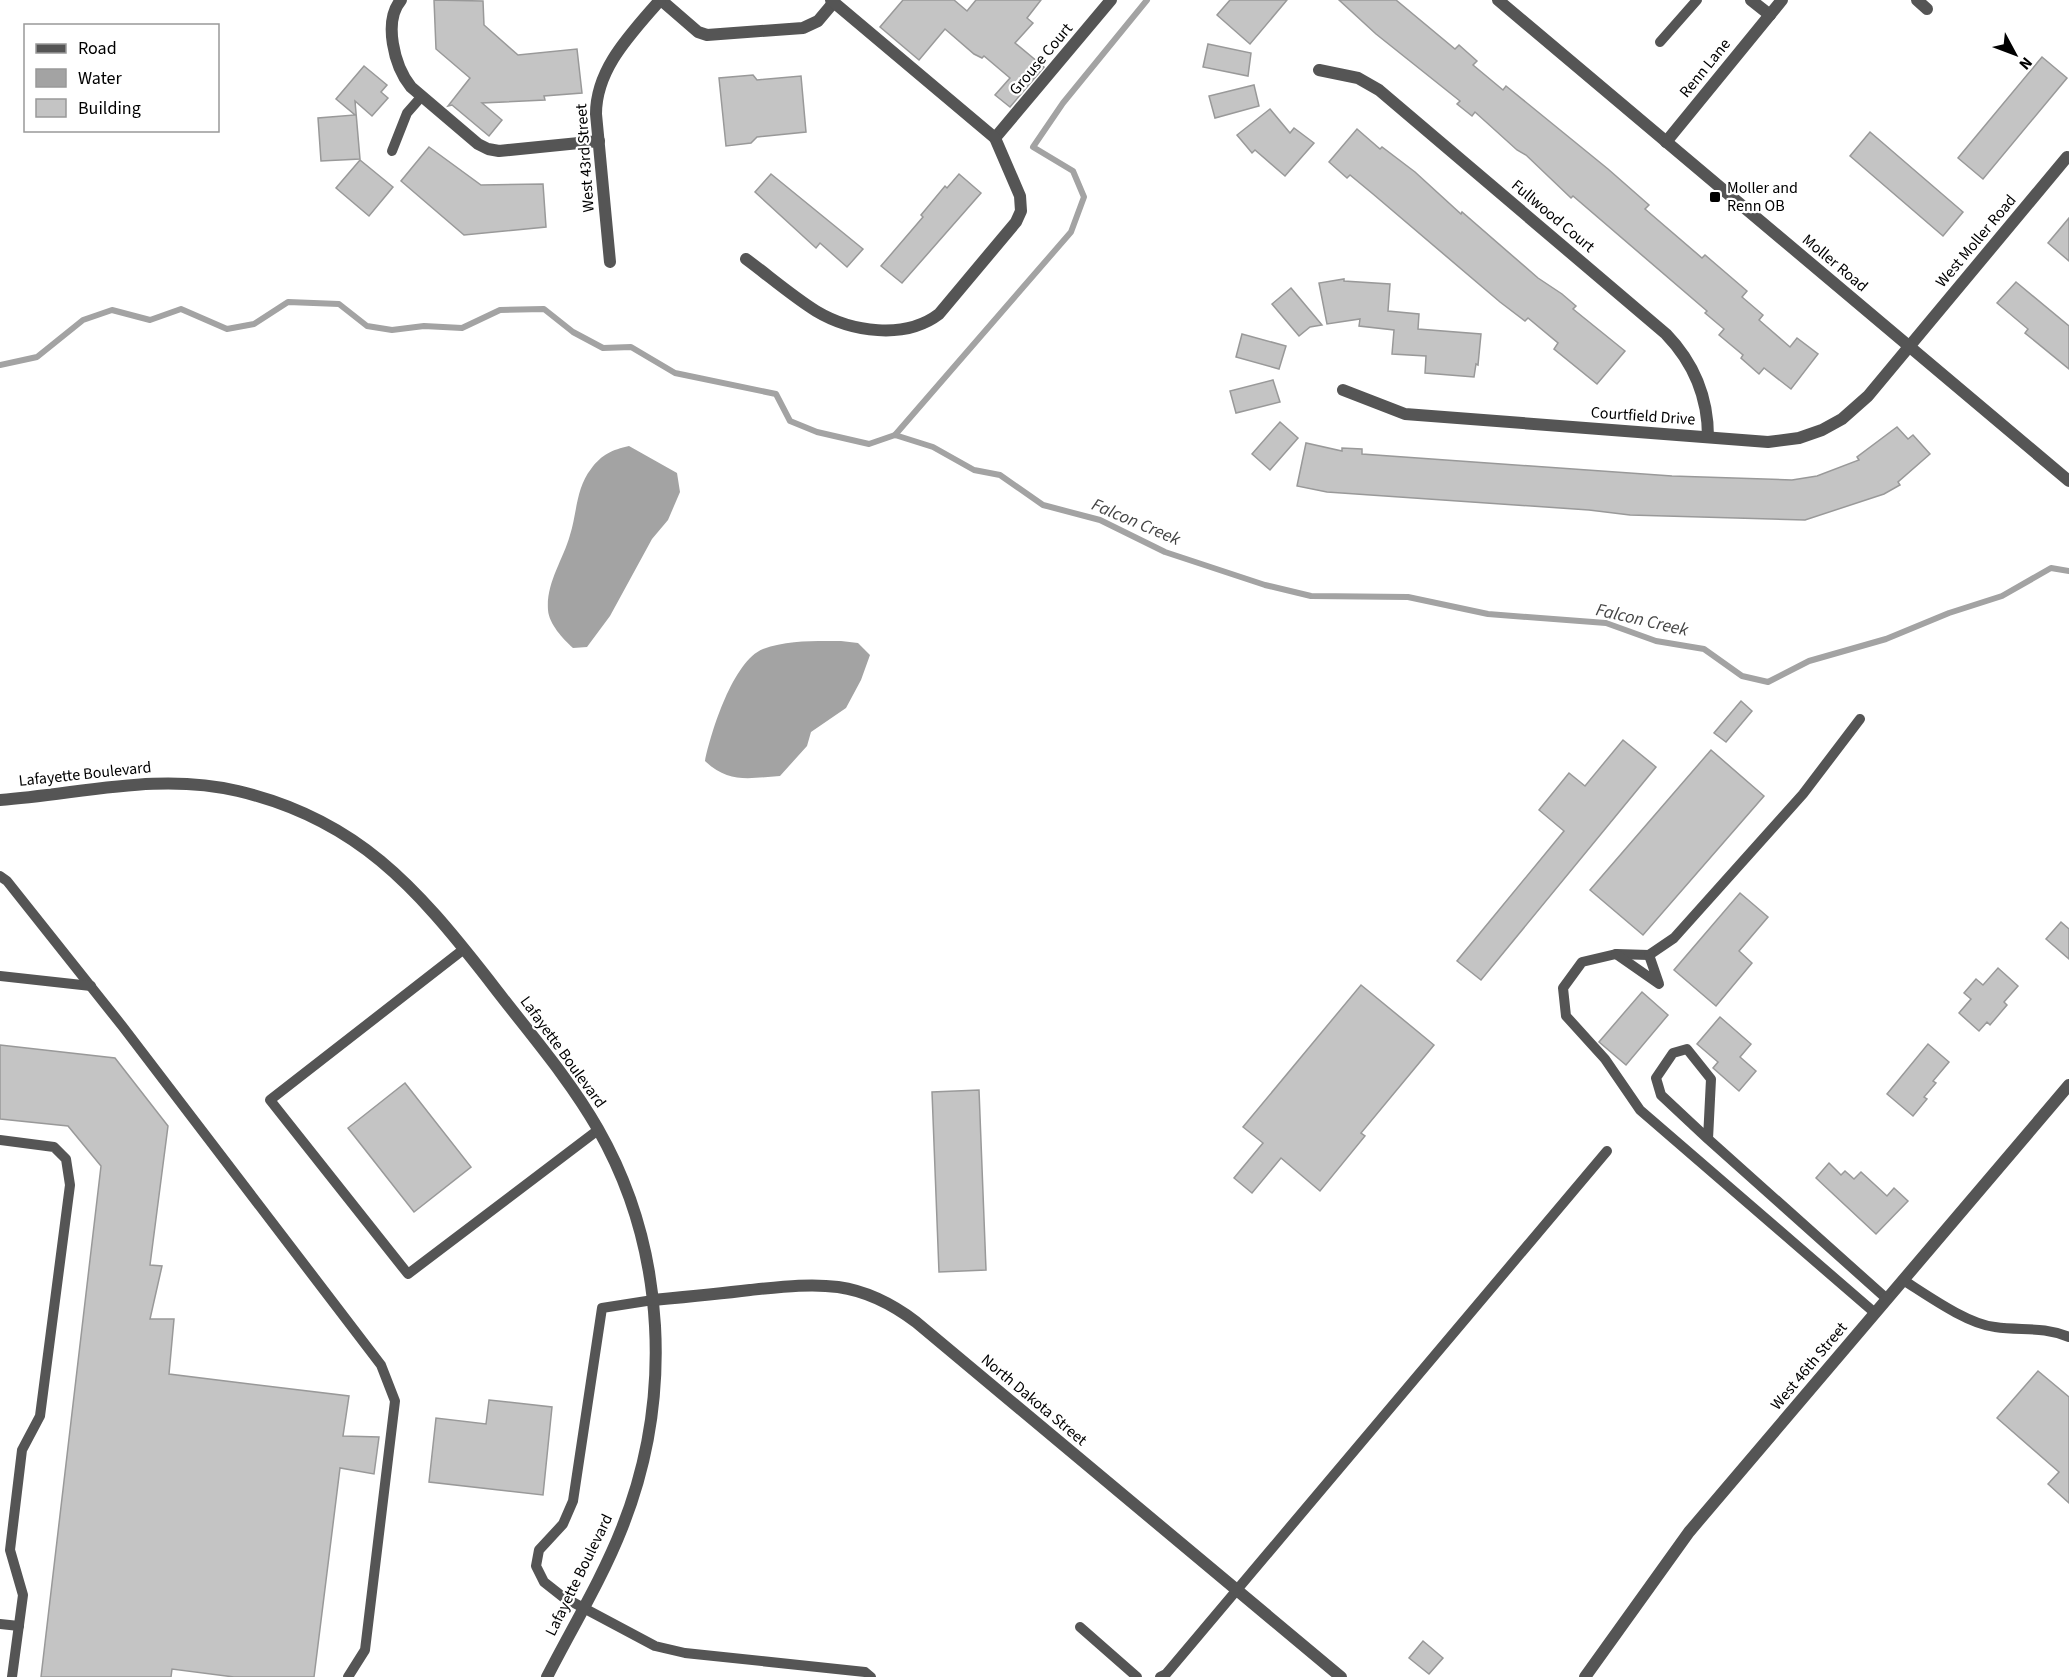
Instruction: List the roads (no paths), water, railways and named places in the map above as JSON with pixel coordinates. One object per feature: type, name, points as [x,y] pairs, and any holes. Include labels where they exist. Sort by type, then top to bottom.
[{"type":"street","points":[[401,0],[394,8],[393,16],[396,57],[403,75],[422,96],[478,144],[499,151],[599,141]]},
{"type":"street","points":[[660,0],[698,32],[707,35],[803,28],[818,21],[832,1],[995,138],[1020,196],[1019,217],[939,314],[924,323],[897,330],[860,327],[826,316],[746,259]]},
{"type":"street","name":"West 43rd Street","points":[[610,262],[596,105],[599,86],[621,48],[660,0]]},
{"type":"street","name":"Grouse Court","points":[[995,138],[1112,0]]},
{"type":"street","name":"Moller Road","points":[[1498,0],[2069,482]]},
{"type":"street","points":[[1751,0],[1770,15]]},
{"type":"street","name":"Renn Lane","points":[[1666,142],[1782,0]]},
{"type":"street","points":[[1917,0],[1927,9]]},
{"type":"street","name":"Fullwood Court","points":[[1319,70],[1358,78],[1379,90],[1666,334],[1681,351],[1696,375],[1706,408],[1708,438]]},
{"type":"street","name":"West Moller Road","points":[[1909,347],[2068,156]]},
{"type":"street","name":"Courtfield Drive","points":[[1343,390],[1405,414],[1768,442],[1799,438],[1822,430],[1854,409],[1909,347]]},
{"type":"street","name":"Lafayette Boulevard","points":[[0,800],[132,783],[171,782],[230,789],[273,801],[326,824],[372,853],[422,897],[561,1074],[598,1130],[634,1213],[644,1247],[656,1327],[654,1398],[647,1447],[624,1524],[547,1677]]},
{"type":"street","name":"West 46th Street","points":[[1585,1677],[1689,1532],[2069,1085]]},
{"type":"street","name":"North Dakota Street","points":[[653,1300],[809,1284],[845,1287],[878,1298],[916,1322],[1341,1677]]},
{"type":"lane","points":[[1660,42],[1697,0]]},
{"type":"lane","points":[[392,151],[407,113],[422,96]]},
{"type":"lane","points":[[1860,719],[1803,794],[1674,939],[1649,955],[1616,954],[1582,962],[1563,988],[1566,1016],[1605,1059],[1640,1110],[1875,1313]]},
{"type":"lane","points":[[0,876],[7,881],[91,986],[381,1365],[395,1401],[365,1650],[348,1677]]},
{"type":"lane","points":[[464,949],[270,1100],[408,1274],[598,1130]]},
{"type":"lane","points":[[1616,954],[1659,984],[1649,955]]},
{"type":"lane","points":[[0,976],[91,986]]},
{"type":"lane","points":[[1708,1139],[1711,1079],[1687,1049],[1673,1053],[1656,1078],[1661,1095],[1708,1139],[1887,1299]]},
{"type":"lane","points":[[0,1140],[54,1147],[66,1159],[70,1185],[40,1416],[22,1450],[9,1550],[23,1595],[12,1677]]},
{"type":"lane","points":[[1160,1677],[1166,1674],[1237,1591],[1607,1151]]},
{"type":"lane","points":[[1903,1280],[1946,1308],[1993,1328],[2038,1328],[2069,1337]]},
{"type":"lane","points":[[653,1300],[602,1308],[573,1501],[563,1524],[539,1550],[536,1566],[544,1582],[563,1597],[655,1646],[685,1653],[865,1672],[871,1677]]},
{"type":"lane","points":[[0,1624],[19,1626]]},
{"type":"lane","points":[[1080,1627],[1137,1677]]},
{"type":"water","points":[[629,446],[677,473],[680,492],[668,520],[652,539],[610,616],[587,647],[573,648],[551,621],[548,610],[550,590],[570,535],[586,476],[603,456]]},
{"type":"water","points":[[841,641],[858,643],[870,655],[861,680],[846,708],[811,732],[807,746],[780,776],[740,778],[723,773],[705,761],[712,733],[725,699],[742,667],[752,656],[763,649],[782,644]]},
{"type":"waterway","points":[[895,435],[1071,232],[1084,197],[1073,171],[1033,147],[1063,103],[1147,0]]},
{"type":"waterway","name":"Falcon Creek","points":[[0,365],[37,357],[83,320],[112,310],[150,320],[181,309],[227,329],[254,324],[288,302],[339,304],[367,326],[392,330],[424,326],[462,328],[500,310],[544,309],[573,332],[603,348],[631,347],[675,373],[776,394],[790,421],[817,432],[869,444],[895,435],[933,447],[974,470],[1000,475],[1043,505],[1100,520],[1165,552],[1265,585],[1311,596],[1408,597],[1488,614],[1606,623],[1656,641],[1704,649],[1742,676],[1768,682],[1809,661],[1886,639],[1949,613],[2002,596],[2051,568],[2069,571]]},
{"type":"place","name":"Moller and Renn OB","points":[[1715,197]]}]
